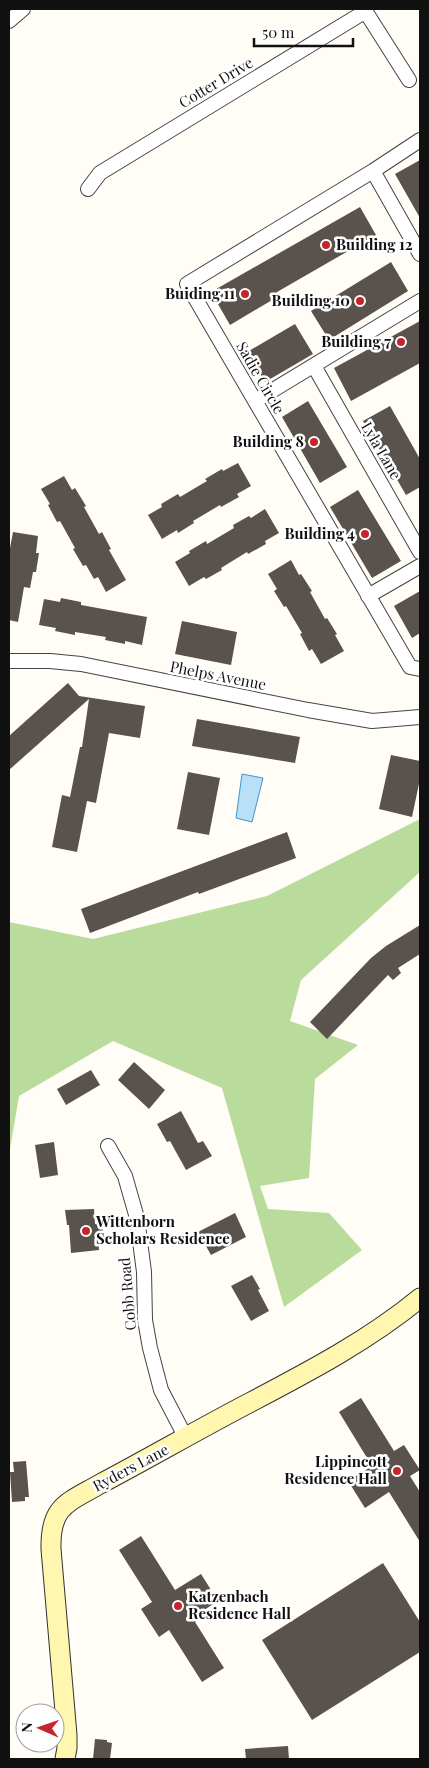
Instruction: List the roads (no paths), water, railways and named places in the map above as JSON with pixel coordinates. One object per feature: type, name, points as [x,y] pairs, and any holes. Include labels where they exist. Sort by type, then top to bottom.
[{"type":"main road","name":"Ryders Lane","points":[[65,1759],[67,1735],[51,1549],[53,1521],[60,1510],[71,1501],[282,1387],[352,1346],[398,1316],[420,1298]]},
{"type":"street","points":[[9,22],[23,9]]},
{"type":"street","points":[[365,10],[410,80]]},
{"type":"street","name":"Cotter Drive","points":[[88,189],[100,173],[365,10]]},
{"type":"street","name":"Sadie Circle","points":[[420,140],[374,171],[187,284],[410,667],[420,669]]},
{"type":"street","points":[[374,171],[420,254]]},
{"type":"street","points":[[256,401],[420,301]]},
{"type":"street","name":"Lyla Lane","points":[[314,366],[420,552]]},
{"type":"street","points":[[368,596],[420,566]]},
{"type":"street","name":"Phelps Avenue","points":[[9,661],[50,661],[80,664],[372,721],[420,717]]},
{"type":"street","name":"Cobb Road","points":[[108,1146],[125,1176],[137,1218],[144,1272],[145,1320],[161,1390],[186,1438]]},
{"type":"water","points":[[242,774],[263,778],[252,822],[236,818]]},
{"type":"place","name":"Building 12","points":[[326,245]]},
{"type":"place","name":"Buiding 11","points":[[245,294]]},
{"type":"place","name":"Building 10","points":[[360,301]]},
{"type":"place","name":"Building 7","points":[[401,342]]},
{"type":"place","name":"Building 8","points":[[314,442]]},
{"type":"place","name":"Building 4","points":[[365,534]]},
{"type":"place","name":"Wittenborn Scholars Residence","points":[[86,1231]]},
{"type":"place","name":"Lippincott Residence Hall","points":[[397,1471]]},
{"type":"place","name":"Katzenbach Residence Hall","points":[[178,1606]]}]
